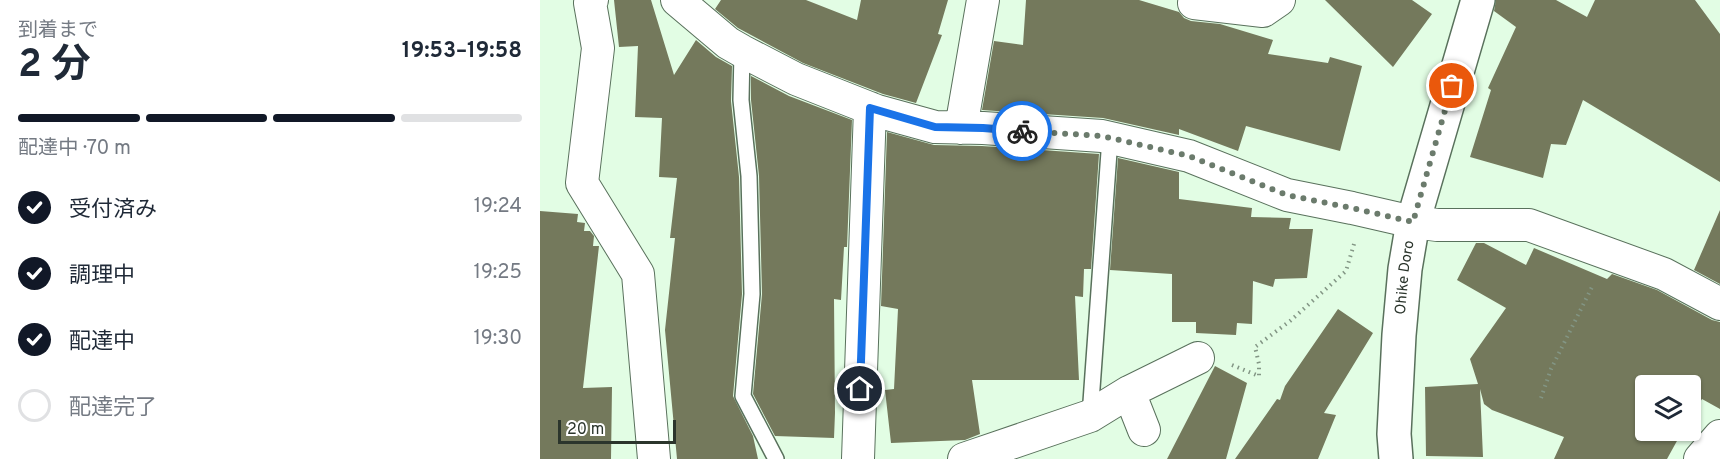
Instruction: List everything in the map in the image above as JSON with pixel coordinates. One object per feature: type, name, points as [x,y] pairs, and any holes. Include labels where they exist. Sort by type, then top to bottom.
[{"type":"street","points":[[592,0],[590,3],[598,48],[582,183],[638,274],[654,459]]},
{"type":"street","points":[[677,0],[728,43],[796,79],[870,108],[935,127],[1102,136],[1189,156],[1287,195],[1413,222],[1437,225],[1529,225],[1664,274],[1720,304]]},
{"type":"street","points":[[960,128],[983,0]]},
{"type":"street","points":[[1194,3],[1263,11],[1279,0]]},
{"type":"street","name":"Ohike Doro","points":[[1396,459],[1394,434],[1399,335],[1405,269],[1413,222],[1478,0]]},
{"type":"street","points":[[858,459],[870,108]]},
{"type":"street","points":[[964,459],[1090,416],[1129,392],[1198,358]]},
{"type":"street","points":[[1129,392],[1144,430]]},
{"type":"street","points":[[1700,459],[1720,436]]},
{"type":"lane","points":[[742,51],[741,100],[749,176],[752,294],[743,396],[776,459]]},
{"type":"lane","points":[[1090,416],[1110,138]]},
{"type":"path","points":[[1198,358],[1222,361],[1259,376],[1255,347],[1290,321],[1346,271],[1354,245],[1352,208]]},
{"type":"path","points":[[1541,398],[1551,369],[1596,278],[1594,248]]},
{"type":"building","points":[[614,0],[651,0],[674,75],[696,40],[716,57],[732,66],[731,101],[739,177],[742,294],[733,396],[753,436],[758,459],[677,459],[665,330],[675,238],[670,238],[677,178],[659,177],[662,118],[635,117],[638,46],[619,47]]},
{"type":"building","points":[[721,0],[806,0],[857,20],[861,0],[948,0],[938,34],[942,35],[916,103],[883,94],[803,63],[738,28],[715,9]]},
{"type":"building","points":[[1026,0],[1139,0],[1179,12],[1191,21],[1220,24],[1273,40],[1268,54],[1328,63],[1330,57],[1362,66],[1340,151],[1246,126],[1238,151],[1179,129],[1179,135],[1103,118],[982,110],[994,41],[1023,45]]},
{"type":"building","points":[[1325,0],[1412,0],[1432,14],[1393,67]]},
{"type":"building","points":[[1496,0],[1556,0],[1587,17],[1595,0],[1695,0],[1720,34],[1720,182],[1583,100],[1566,145],[1551,144],[1543,178],[1470,157],[1491,90],[1488,88],[1516,27],[1494,11]]},
{"type":"building","points":[[751,76],[789,96],[852,120],[847,247],[844,247],[841,300],[834,299],[834,438],[775,436],[753,394],[762,294],[759,176],[751,100]]},
{"type":"building","points":[[887,132],[934,145],[1099,154],[1091,269],[1084,269],[1083,297],[1075,296],[1079,380],[972,380],[980,434],[965,440],[891,443],[885,390],[894,389],[898,309],[881,306]]},
{"type":"building","points":[[1118,158],[1179,172],[1179,199],[1252,208],[1251,217],[1291,218],[1289,229],[1313,229],[1307,278],[1275,279],[1273,287],[1253,281],[1252,324],[1237,323],[1236,335],[1196,333],[1196,322],[1172,322],[1172,274],[1110,270]]},
{"type":"building","points":[[1720,210],[1720,284],[1694,270]]},
{"type":"building","points":[[540,211],[578,214],[577,222],[585,223],[584,231],[590,231],[594,236],[593,246],[599,246],[583,388],[612,387],[611,459],[540,459]]},
{"type":"building","points":[[1476,243],[1484,243],[1526,265],[1534,248],[1607,279],[1612,274],[1657,290],[1712,320],[1720,322],[1720,409],[1702,399],[1701,401],[1701,375],[1635,375],[1635,441],[1677,441],[1667,459],[1554,459],[1564,437],[1492,410],[1484,404],[1480,389],[1483,457],[1426,456],[1425,387],[1478,384],[1470,359],[1506,308],[1457,280]]},
{"type":"building","points":[[1338,309],[1373,333],[1324,413],[1336,415],[1318,459],[1235,459],[1277,399],[1280,400],[1285,386]]},
{"type":"building","points":[[1215,366],[1247,383],[1226,459],[1167,459]]},
{"type":"way so far","points":[[1022,131],[1102,136],[1189,156],[1287,195],[1413,222],[1452,86]]},
{"type":"route","points":[[860,389],[870,108],[935,127],[1022,131]]}]
